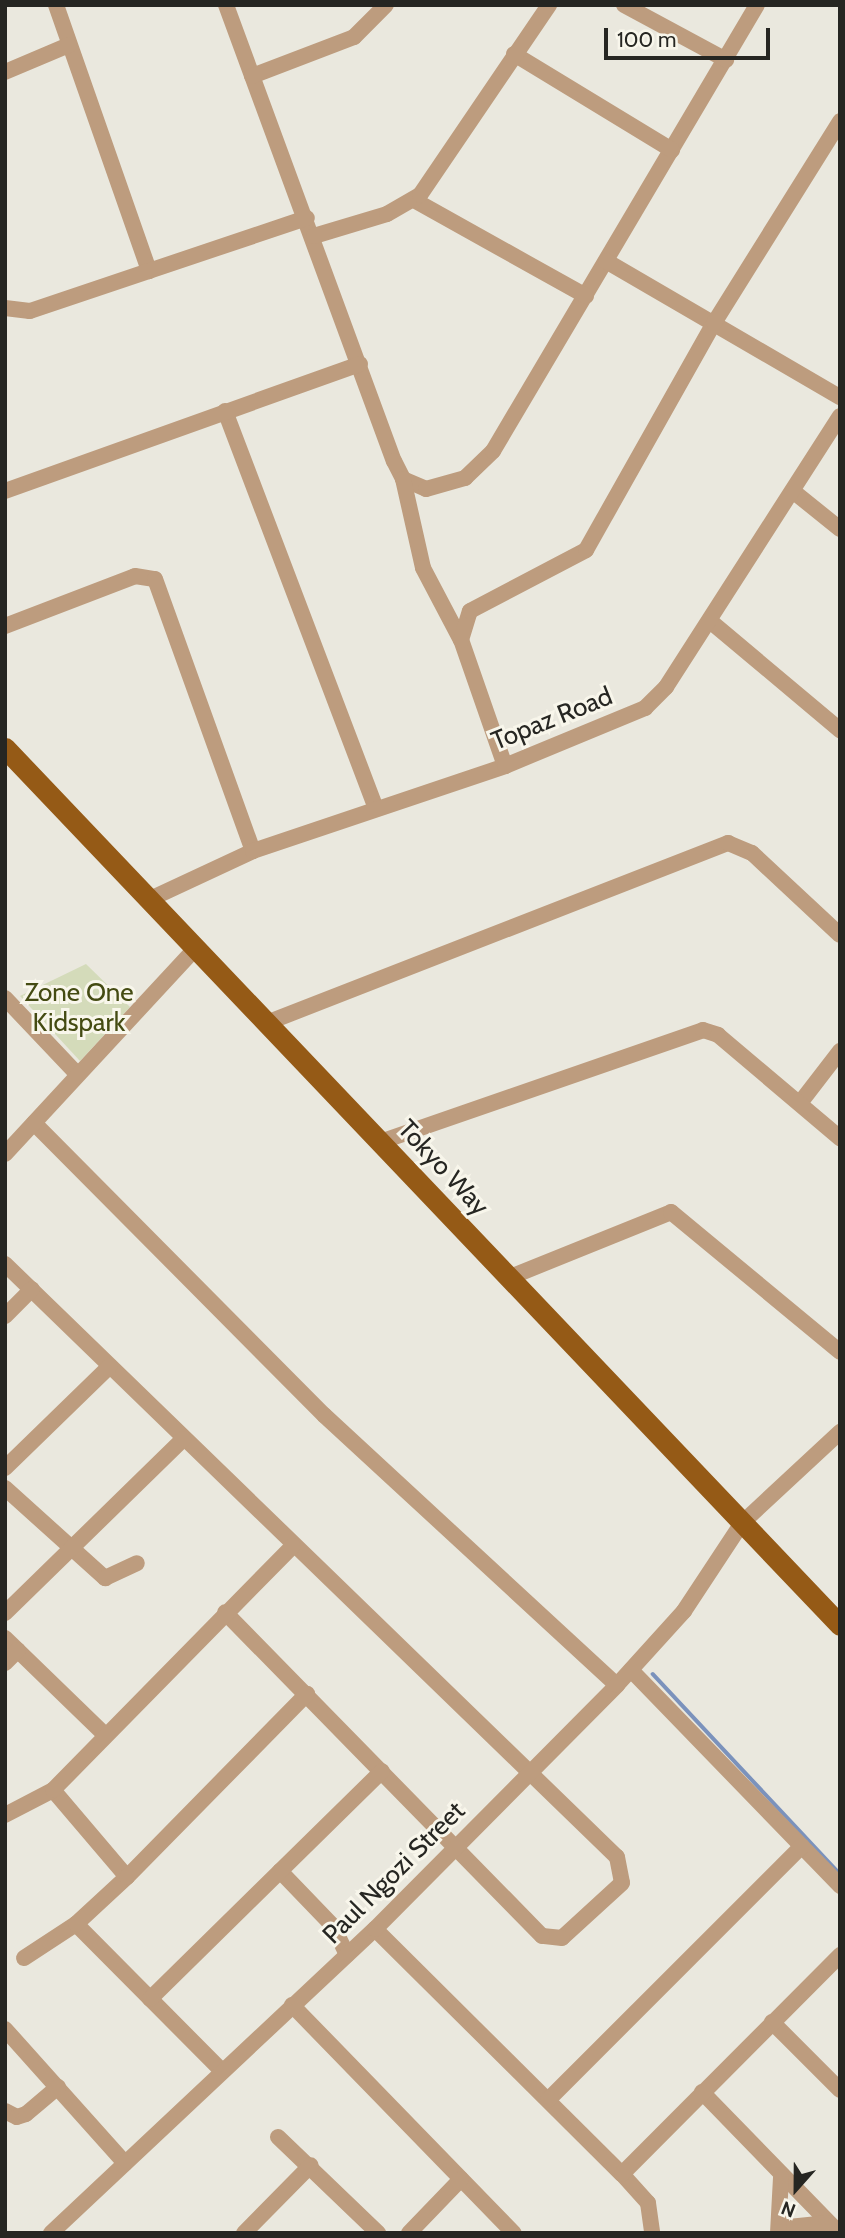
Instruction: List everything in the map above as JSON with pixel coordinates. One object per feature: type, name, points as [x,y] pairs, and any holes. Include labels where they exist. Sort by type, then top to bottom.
[{"type":"main road","name":"Tokyo Way","points":[[5,748],[148,900],[269,1022],[508,1278],[840,1625]]},
{"type":"street","points":[[55,5],[149,271]]},
{"type":"street","points":[[226,5],[403,479],[423,568],[461,640],[505,766]]},
{"type":"street","points":[[252,76],[354,37],[386,5]]},
{"type":"street","points":[[314,236],[414,200],[549,5]]},
{"type":"street","points":[[624,5],[726,60]]},
{"type":"street","points":[[403,479],[426,489],[465,478],[483,463],[586,296],[757,5]]},
{"type":"street","points":[[5,72],[69,45]]},
{"type":"street","points":[[514,54],[672,149]]},
{"type":"street","points":[[461,640],[474,607],[586,550],[713,323],[840,121]]},
{"type":"street","points":[[414,200],[586,296]]},
{"type":"street","points":[[8,312],[149,271],[307,218]]},
{"type":"street","points":[[606,261],[840,397]]},
{"type":"street","points":[[5,491],[360,364]]},
{"type":"street","points":[[225,411],[376,808]]},
{"type":"street","name":"Topaz Road","points":[[148,900],[253,851],[505,766],[645,708],[667,687],[794,492],[840,416]]},
{"type":"street","points":[[794,492],[840,529]]},
{"type":"street","points":[[5,626],[135,576],[155,579],[253,851]]},
{"type":"street","points":[[710,621],[840,730]]},
{"type":"street","points":[[269,1022],[728,843],[752,853],[840,935]]},
{"type":"street","points":[[5,1154],[196,948]]},
{"type":"street","points":[[6,1000],[77,1074]]},
{"type":"street","points":[[380,1142],[695,1030],[718,1035],[840,1138]]},
{"type":"street","points":[[800,1103],[840,1051]]},
{"type":"street","points":[[34,1123],[324,1415],[617,1685]]},
{"type":"street","points":[[508,1278],[671,1212],[840,1352]]},
{"type":"street","points":[[5,1264],[293,1546],[617,1857],[622,1883],[562,1938],[551,1939],[530,1927],[456,1847],[225,1612]]},
{"type":"street","points":[[5,1316],[32,1289]]},
{"type":"street","points":[[5,1468],[110,1366]]},
{"type":"street","name":"Paul Ngozi Street","points":[[51,2233],[375,1929],[617,1685],[684,1611],[742,1523],[807,1457],[840,1432]]},
{"type":"street","points":[[5,1613],[183,1439]]},
{"type":"street","points":[[5,1488],[104,1578],[137,1563]]},
{"type":"street","points":[[5,1815],[53,1790],[104,1734],[293,1546]]},
{"type":"street","points":[[5,1638],[104,1734]]},
{"type":"street","points":[[5,1663],[18,1650]]},
{"type":"street","points":[[631,1670],[840,1886]]},
{"type":"street","points":[[24,1958],[76,1924],[127,1877],[307,1694]]},
{"type":"street","points":[[150,1999],[382,1772]]},
{"type":"street","points":[[53,1790],[127,1877]]},
{"type":"street","points":[[548,2100],[802,1846]]},
{"type":"street","points":[[280,1871],[334,1926],[347,1955]]},
{"type":"street","points":[[76,1924],[222,2071]]},
{"type":"street","points":[[375,1929],[622,2174],[648,2203],[652,2233]]},
{"type":"street","points":[[622,2174],[840,1955]]},
{"type":"street","points":[[292,2005],[514,2233]]},
{"type":"street","points":[[772,2022],[840,2090]]},
{"type":"street","points":[[5,2029],[125,2164]]},
{"type":"street","points":[[5,2111],[17,2117],[26,2114],[58,2087]]},
{"type":"street","points":[[702,2092],[781,2177],[834,2228]]},
{"type":"street","points":[[278,2137],[378,2233]]},
{"type":"street","points":[[244,2233],[310,2165]]},
{"type":"street","points":[[781,2177],[779,2231],[834,2228]]},
{"type":"street","points":[[409,2233],[461,2179]]},
{"type":"green space","name":"Zone One Kidspark","points":[[86,964],[130,1007],[80,1061],[20,996]]},
{"type":"waterway","points":[[653,1674],[840,1874]]}]
